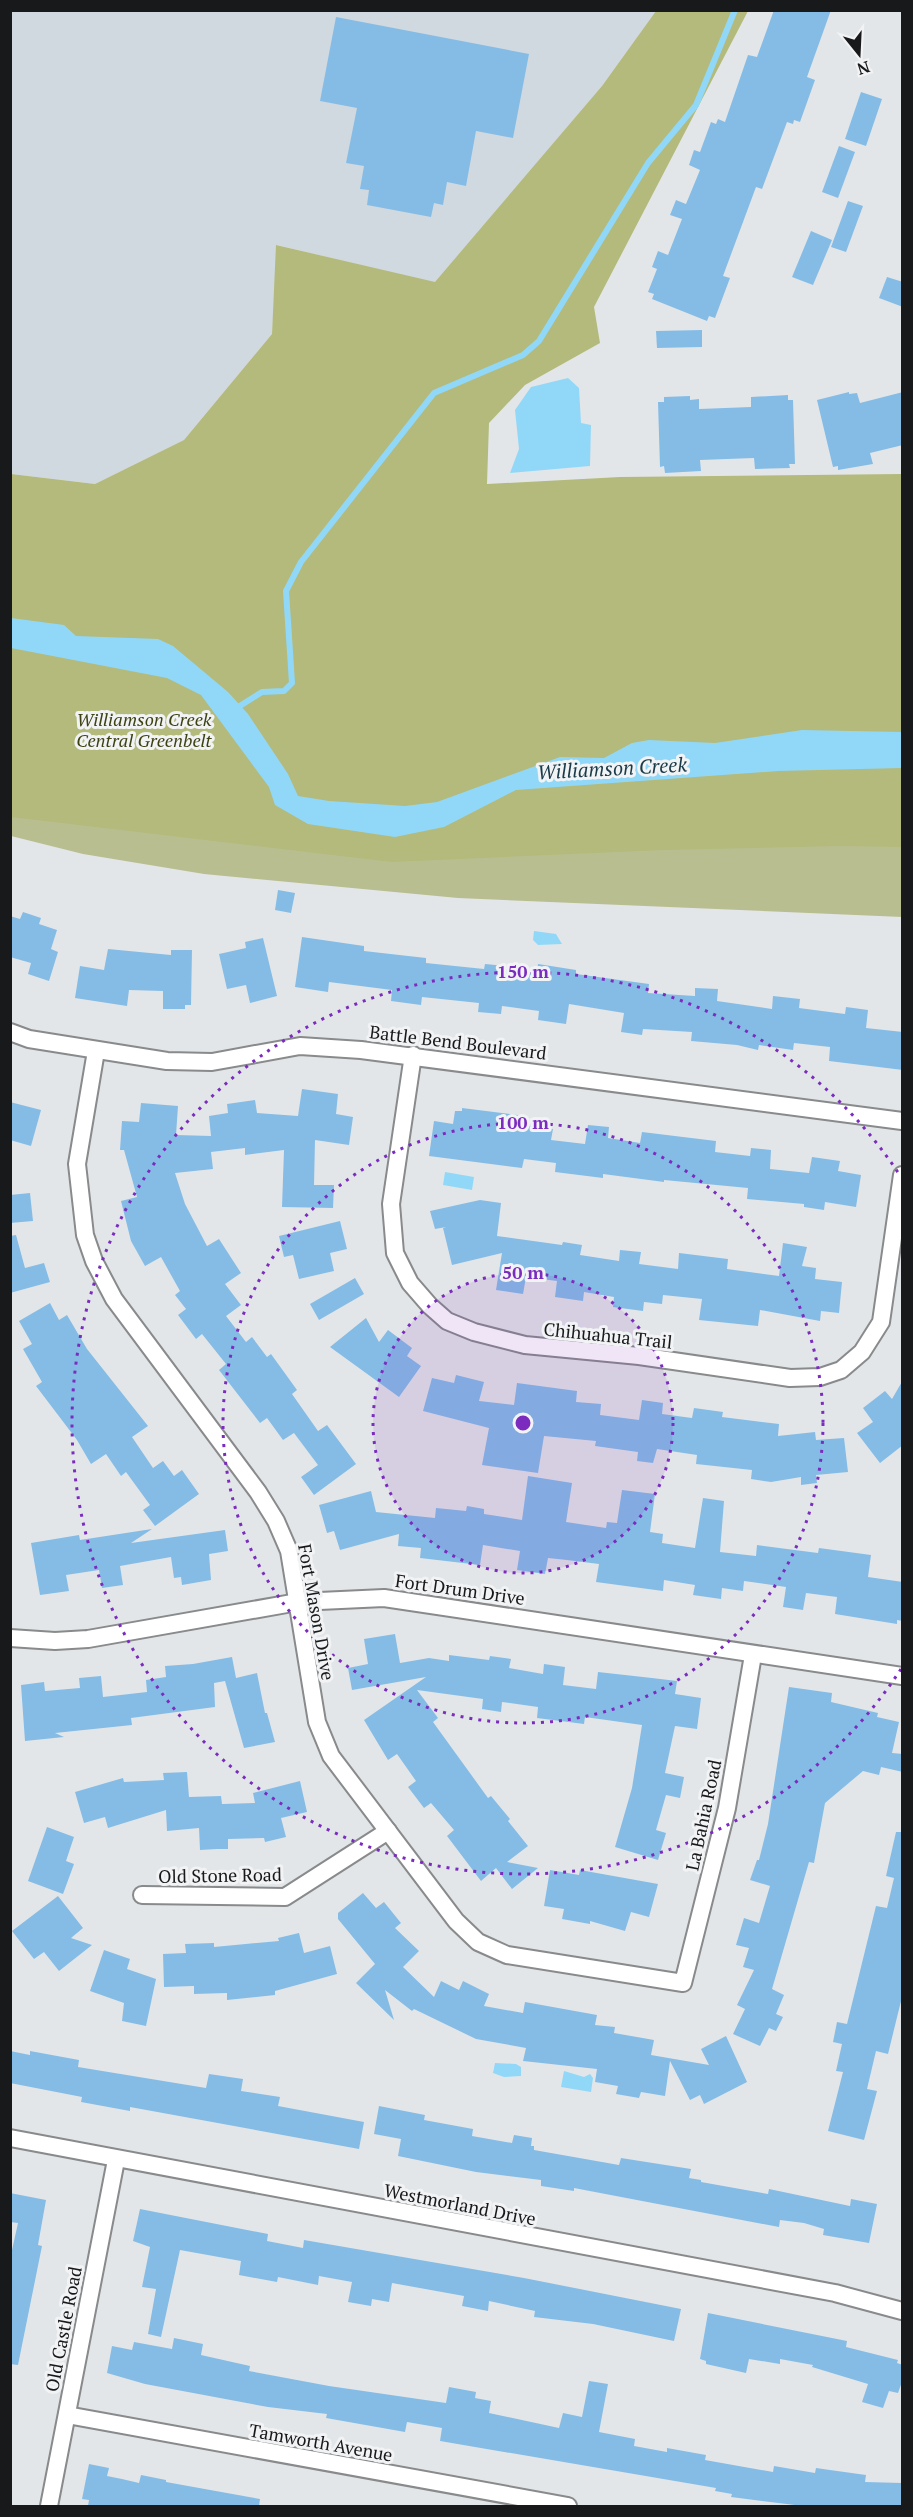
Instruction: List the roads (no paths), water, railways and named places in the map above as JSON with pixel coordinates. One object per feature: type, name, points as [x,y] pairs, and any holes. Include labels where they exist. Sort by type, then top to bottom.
[{"type":"street","name":"Battle Bend Boulevard","points":[[10,1032],[29,1039],[167,1061],[212,1062],[300,1046],[413,1055],[903,1121]]},
{"type":"street","name":"Fort Mason Drive","points":[[96,1051],[77,1164],[85,1235],[94,1261],[114,1299],[258,1492],[276,1521],[289,1551],[317,1722],[331,1756],[456,1921],[478,1942],[507,1955],[683,1983]]},
{"type":"street","name":"Chihuahua Trail","points":[[413,1055],[391,1204],[395,1253],[410,1283],[447,1321],[474,1332],[525,1345],[639,1356],[790,1378],[820,1377],[841,1370],[862,1352],[881,1322],[903,1175]]},
{"type":"street","name":"Fort Drum Drive","points":[[10,1638],[55,1641],[88,1639],[298,1602],[384,1598],[903,1676]]},
{"type":"street","name":"La Bahia Road","points":[[683,1983],[727,1808],[753,1655]]},
{"type":"street","name":"Old Stone Road","points":[[142,1895],[285,1897],[388,1831]]},
{"type":"street","name":"Westmorland Drive","points":[[10,2138],[116,2160],[835,2293],[903,2311]]},
{"type":"street","name":"Old Castle Road","points":[[49,2506],[116,2160]]},
{"type":"street","name":"Tamworth Avenue","points":[[67,2415],[568,2506]]},
{"type":"water","points":[[568,378],[579,388],[581,423],[591,425],[590,466],[510,473],[519,449],[515,410],[531,387]]},
{"type":"water","name":"Williamson Creek","points":[[11,618],[64,625],[76,636],[158,639],[173,646],[228,692],[248,714],[288,774],[298,796],[329,801],[405,806],[437,802],[560,757],[604,758],[632,743],[649,740],[715,743],[802,730],[902,732],[902,768],[778,771],[516,790],[444,827],[395,837],[308,824],[275,805],[269,787],[201,695],[167,678],[11,648]]},
{"type":"water","points":[[534,931],[556,934],[562,944],[538,945],[533,940]]},
{"type":"water","points":[[445,1172],[474,1177],[472,1190],[443,1185]]},
{"type":"water","points":[[495,2063],[516,2064],[521,2067],[521,2076],[504,2077],[493,2073]]},
{"type":"water","points":[[564,2071],[584,2077],[590,2074],[593,2078],[591,2092],[561,2087]]},
{"type":"waterway","points":[[235,709],[262,692],[284,691],[292,683],[286,591],[301,562],[434,393],[523,355],[539,341],[648,163],[696,105],[735,10]]},
{"type":"park label","name":"Williamson Creek Central Greenbelt","points":[[144,729]]}]
